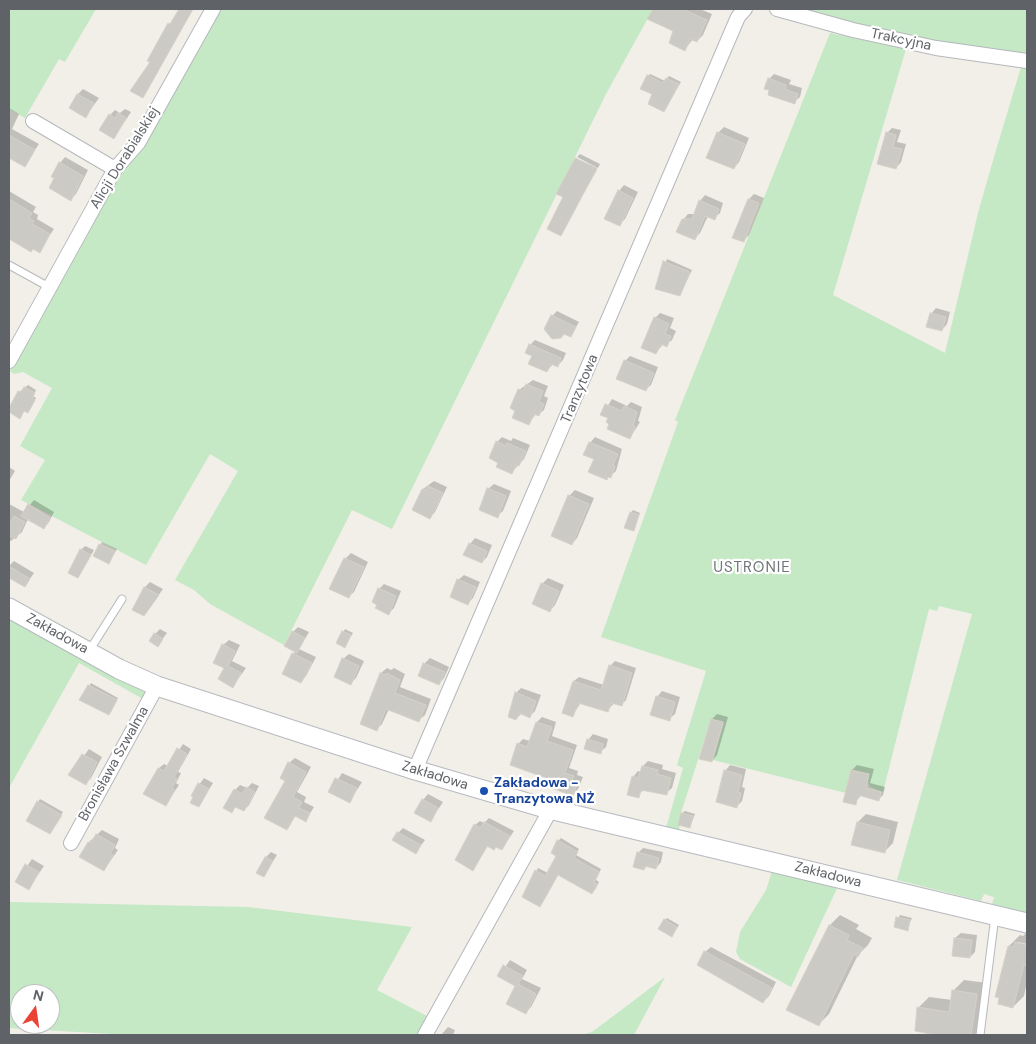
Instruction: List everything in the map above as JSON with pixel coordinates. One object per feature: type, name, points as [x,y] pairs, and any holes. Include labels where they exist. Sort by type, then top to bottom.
[{"type":"street","name":"Alicji Dorabialskiej","points":[[9,361],[115,169],[138,142],[213,9]]},
{"type":"street","name":"Tranzytowa","points":[[415,770],[738,18],[745,9]]},
{"type":"street","name":"Trakcyjna","points":[[776,9],[853,30],[936,48],[1027,61]]},
{"type":"street","points":[[33,121],[115,169]]},
{"type":"street","name":"Zakładowa","points":[[9,608],[88,652],[157,686],[415,770],[551,809],[1027,923]]},
{"type":"street","name":"Bronisława Szwalma","points":[[71,843],[157,686]]},
{"type":"street","points":[[425,1035],[551,809]]},
{"type":"lane","points":[[9,265],[49,288]]},
{"type":"lane","points":[[88,652],[122,599]]},
{"type":"lane","points":[[980,1035],[995,915]]},
{"type":"green space","points":[[9,9],[96,9],[65,62],[59,59],[25,118],[9,109]]},
{"type":"green space","points":[[218,9],[653,9],[606,94],[392,529],[352,510],[284,645],[210,604],[194,590],[175,580],[238,471],[210,454],[146,565],[21,500],[45,460],[20,446],[52,388],[23,372],[14,374],[10,371],[110,186]]},
{"type":"green space","points":[[789,9],[1027,9],[1027,56],[936,44]]},
{"type":"green space","points":[[830,33],[906,49],[833,295],[945,353],[978,213],[994,157],[1021,67],[1027,68],[1027,913],[992,904],[994,897],[984,894],[981,901],[897,880],[972,614],[939,606],[937,611],[929,609],[883,792],[870,787],[868,782],[869,774],[851,770],[846,793],[713,760],[724,723],[711,719],[681,813],[679,831],[666,828],[683,768],[677,765],[706,671],[601,637],[678,422],[675,420]]},
{"type":"green space","points":[[9,617],[145,691],[143,699],[79,663],[9,788]]},
{"type":"green space","points":[[773,868],[839,884],[791,987],[740,959],[736,952],[740,932],[766,890]]},
{"type":"green space","points":[[9,902],[248,907],[412,927],[377,990],[427,1016],[418,1035],[129,1035],[60,1031],[60,984],[10,984],[10,1028]]},
{"type":"green space","points":[[665,977],[634,1035],[582,1035],[592,1032]]},
{"type":"building","points":[[179,9],[193,9],[143,98],[130,91],[150,62],[147,61],[168,23],[170,24]]},
{"type":"building","points":[[653,9],[682,9],[707,20],[697,42],[690,39],[685,51],[669,43],[673,31],[647,19]]},
{"type":"building","points":[[647,75],[663,83],[666,78],[679,84],[664,112],[648,104],[652,94],[640,89]]},
{"type":"building","points":[[768,78],[786,85],[785,89],[798,94],[795,104],[768,95],[769,90],[764,89]]},
{"type":"building","points":[[77,94],[94,103],[86,118],[69,108]]},
{"type":"building","points":[[118,113],[126,118],[114,139],[99,130],[109,114],[115,118]]},
{"type":"building","points":[[717,132],[745,144],[734,169],[706,158]]},
{"type":"building","points":[[886,132],[896,135],[893,147],[902,149],[896,169],[877,164]]},
{"type":"building","points":[[9,135],[35,150],[25,167],[9,158]]},
{"type":"building","points":[[575,158],[597,168],[561,236],[547,229],[563,197],[556,194]]},
{"type":"building","points":[[59,162],[83,176],[71,201],[49,188],[54,178],[51,177]]},
{"type":"building","points":[[618,190],[633,198],[620,226],[604,219]]},
{"type":"building","points":[[9,199],[32,213],[29,218],[34,221],[32,224],[50,234],[40,253],[33,249],[31,252],[9,239]]},
{"type":"building","points":[[748,199],[759,203],[744,242],[732,238]]},
{"type":"building","points":[[699,200],[719,209],[715,220],[705,216],[695,240],[676,232],[682,219],[692,219]]},
{"type":"building","points":[[663,261],[690,272],[680,296],[655,289]]},
{"type":"building","points":[[930,313],[946,317],[942,331],[926,327]]},
{"type":"building","points":[[551,315],[576,327],[571,337],[564,334],[561,338],[552,339],[544,329]]},
{"type":"building","points":[[654,317],[669,324],[665,334],[671,336],[667,347],[661,344],[656,354],[641,348]]},
{"type":"building","points":[[529,344],[561,358],[558,367],[551,364],[547,372],[528,364],[532,356],[525,353]]},
{"type":"building","points":[[624,360],[654,373],[646,391],[616,379]]},
{"type":"building","points":[[526,384],[543,391],[539,402],[544,404],[539,416],[534,414],[529,425],[512,418],[515,411],[510,408],[518,389],[523,391]]},
{"type":"building","points":[[24,387],[35,393],[32,398],[35,400],[28,413],[24,411],[20,419],[9,412],[9,408],[18,391],[21,392]]},
{"type":"building","points":[[605,404],[622,411],[624,406],[637,412],[633,426],[635,427],[630,439],[607,429],[609,424],[606,422],[608,418],[600,415]]},
{"type":"building","points":[[496,441],[506,446],[507,443],[526,451],[519,466],[516,465],[512,474],[496,467],[498,463],[489,458]]},
{"type":"building","points":[[589,442],[618,454],[613,465],[615,466],[611,478],[608,477],[607,480],[588,472],[594,459],[583,455]]},
{"type":"building","points":[[428,486],[443,493],[430,519],[412,510],[422,489],[426,490]]},
{"type":"building","points":[[487,488],[506,496],[498,518],[479,510]]},
{"type":"building","points":[[568,495],[589,504],[572,545],[551,536]]},
{"type":"building","points":[[28,504],[50,518],[44,529],[21,516]]},
{"type":"building","points":[[630,512],[639,515],[634,531],[624,528]]},
{"type":"building","points":[[14,516],[25,522],[16,539],[9,536],[9,525]]},
{"type":"building","points":[[469,543],[487,551],[482,563],[463,555]]},
{"type":"building","points":[[99,544],[115,551],[109,564],[93,556]]},
{"type":"building","points":[[80,549],[91,555],[78,578],[68,573]]},
{"type":"building","points":[[344,558],[364,567],[349,598],[329,589]]},
{"type":"building","points":[[9,566],[30,579],[25,587],[9,578]]},
{"type":"building","points":[[457,579],[476,587],[468,605],[450,597]]},
{"type":"building","points":[[541,583],[559,591],[550,612],[532,604]]},
{"type":"building","points":[[144,587],[159,595],[144,616],[132,610]]},
{"type":"building","points":[[378,588],[396,596],[389,615],[375,608],[377,605],[372,602]]},
{"type":"building","points":[[292,631],[305,638],[297,653],[284,646]]},
{"type":"building","points":[[342,631],[351,635],[345,648],[336,643]]},
{"type":"building","points":[[154,633],[163,639],[158,647],[149,641]]},
{"type":"building","points":[[222,644],[235,651],[228,666],[241,673],[233,688],[218,679],[224,668],[213,663]]},
{"type":"building","points":[[292,653],[312,663],[301,683],[282,674]]},
{"type":"building","points":[[342,658],[359,666],[351,685],[334,677]]},
{"type":"building","points":[[423,663],[445,672],[439,685],[418,676]]},
{"type":"building","points":[[609,665],[632,673],[622,706],[611,703],[608,712],[578,703],[573,717],[562,713],[573,681],[601,690]]},
{"type":"building","points":[[380,673],[386,675],[387,673],[400,680],[395,693],[426,705],[419,722],[386,709],[377,731],[360,724]]},
{"type":"building","points":[[88,685],[117,700],[109,715],[79,700]]},
{"type":"building","points":[[515,692],[536,701],[530,718],[519,713],[516,720],[508,717]]},
{"type":"building","points":[[656,696],[675,702],[670,721],[650,715]]},
{"type":"building","points":[[711,719],[723,722],[712,762],[699,759]]},
{"type":"building","points":[[536,722],[552,727],[547,741],[573,750],[565,773],[574,776],[572,780],[578,782],[573,796],[554,789],[557,782],[510,765],[517,743],[527,747]]},
{"type":"building","points":[[587,739],[603,744],[601,754],[584,749]]},
{"type":"building","points":[[177,748],[187,754],[174,777],[177,779],[172,788],[175,790],[166,806],[143,794],[158,768],[164,771]]},
{"type":"building","points":[[82,754],[97,762],[86,785],[68,775]]},
{"type":"building","points":[[288,762],[306,772],[293,797],[302,802],[299,808],[310,813],[306,822],[295,816],[287,830],[264,818],[285,781],[280,778]]},
{"type":"building","points":[[642,766],[658,770],[657,774],[671,778],[667,795],[641,790],[639,798],[627,795],[632,776],[638,778]]},
{"type":"building","points":[[724,770],[742,775],[738,792],[741,793],[737,808],[716,802]]},
{"type":"building","points":[[851,770],[869,774],[866,788],[881,792],[879,801],[858,795],[856,805],[843,802]]},
{"type":"building","points":[[335,778],[357,788],[350,803],[328,792]]},
{"type":"building","points":[[198,783],[209,789],[199,807],[190,803],[193,797],[191,796]]},
{"type":"building","points":[[246,787],[255,792],[244,811],[235,807],[232,813],[223,808],[234,789],[242,794]]},
{"type":"building","points":[[422,799],[438,808],[431,822],[414,813]]},
{"type":"building","points":[[37,801],[62,815],[50,834],[26,821]]},
{"type":"building","points":[[681,813],[693,816],[690,828],[678,825]]},
{"type":"building","points":[[484,822],[510,836],[502,850],[496,847],[494,850],[487,846],[473,871],[455,860],[474,824],[480,828]]},
{"type":"building","points":[[857,822],[890,830],[885,853],[851,845]]},
{"type":"building","points":[[397,832],[421,845],[416,854],[392,840]]},
{"type":"building","points":[[96,834],[115,845],[110,854],[113,855],[104,871],[79,857],[88,842],[91,843]]},
{"type":"building","points":[[557,840],[578,852],[574,858],[599,872],[594,883],[597,884],[592,894],[558,875],[540,907],[522,897],[535,870],[545,876],[556,856],[551,853]]},
{"type":"building","points":[[637,852],[659,858],[656,869],[645,866],[644,870],[633,867]]},
{"type":"building","points":[[265,857],[273,861],[264,877],[256,873]]},
{"type":"building","points":[[25,864],[39,872],[29,890],[15,882]]},
{"type":"building","points":[[896,917],[910,920],[908,931],[894,927]]},
{"type":"building","points":[[664,919],[677,927],[672,937],[658,929]]},
{"type":"building","points":[[829,925],[849,935],[847,940],[863,948],[858,957],[854,954],[819,1026],[786,1010]]},
{"type":"building","points":[[954,938],[972,940],[970,958],[952,956]]},
{"type":"building","points":[[1015,942],[1027,945],[1027,966],[1024,965],[1013,1008],[998,1004],[999,998],[995,997],[1008,946],[1014,947]]},
{"type":"building","points":[[704,951],[772,988],[763,1003],[697,965]]},
{"type":"building","points":[[503,965],[523,976],[518,984],[536,994],[526,1014],[506,1004],[515,986],[497,976]]},
{"type":"building","points":[[952,990],[977,994],[971,1035],[936,1035],[915,1031],[917,1007],[949,1012]]},
{"type":"place","name":"Zakładowa - Tranzytowa NŻ","points":[[484,791]]},
{"type":"district","name":"USTRONIE","points":[[752,568]]}]
